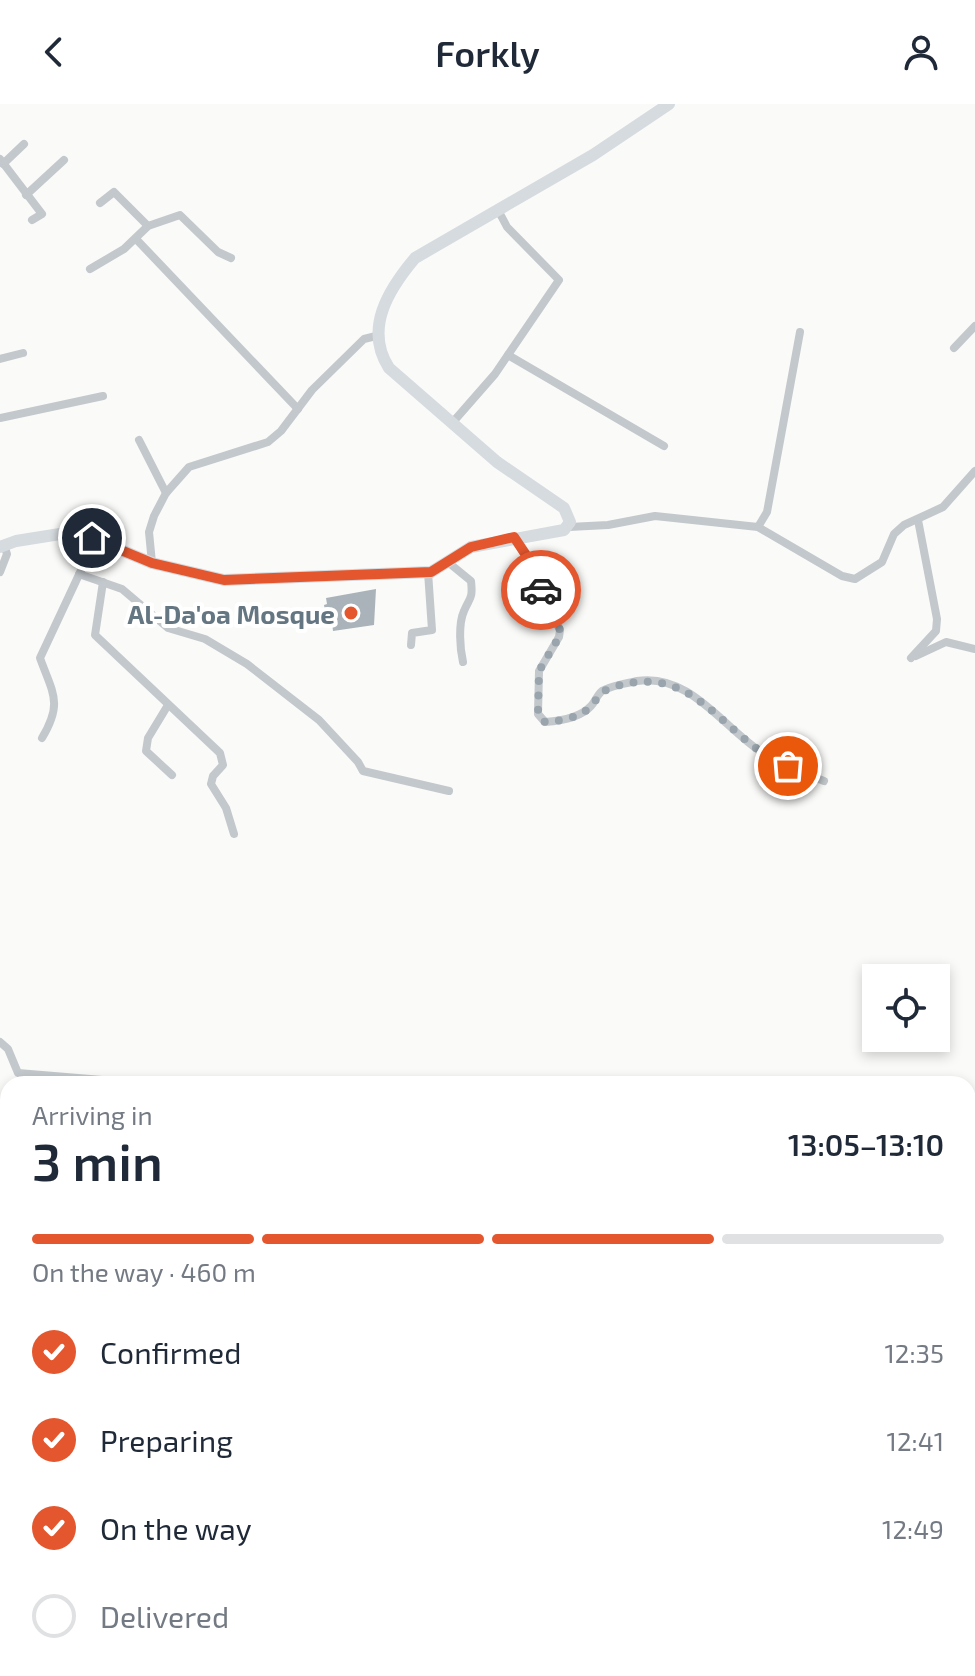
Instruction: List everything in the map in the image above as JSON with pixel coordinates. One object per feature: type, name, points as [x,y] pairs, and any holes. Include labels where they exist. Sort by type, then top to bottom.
[{"type":"street","points":[[569,527],[570,516],[564,508],[497,462],[389,368],[378,348],[376,336],[389,297],[415,258],[593,155],[669,104]]},
{"type":"street","points":[[24,144],[2,161],[42,214],[32,220]]},
{"type":"street","points":[[26,195],[64,160]]},
{"type":"street","points":[[100,203],[114,192],[148,226]]},
{"type":"street","points":[[453,422],[508,355],[559,280],[507,227],[498,210]]},
{"type":"street","points":[[90,269],[136,239],[148,226],[180,215],[218,252],[231,258]]},
{"type":"street","points":[[136,239],[298,409]]},
{"type":"street","points":[[954,348],[975,326]]},
{"type":"street","points":[[758,527],[767,512],[800,332]]},
{"type":"street","points":[[152,563],[149,532],[166,493],[189,467],[268,442],[281,431],[312,390],[364,339],[376,336]]},
{"type":"street","points":[[0,359],[23,353]]},
{"type":"street","points":[[508,355],[664,446]]},
{"type":"street","points":[[0,418],[103,396]]},
{"type":"street","points":[[139,440],[166,493]]},
{"type":"street","points":[[0,572],[7,554],[2,546],[60,534],[92,538],[152,563],[224,580],[428,572],[449,563],[471,547],[514,537],[558,533],[569,527],[608,525],[655,516],[758,527],[842,576],[855,579],[882,562],[894,534],[904,525],[943,507],[975,471]]},
{"type":"street","points":[[918,520],[937,619],[936,631],[911,658],[946,642],[975,649]]},
{"type":"street","points":[[514,537],[534,567],[539,587],[560,630],[539,671],[538,714],[545,722],[580,715],[600,692],[613,687],[640,680],[665,682],[688,692],[757,749],[824,781]]},
{"type":"street","points":[[42,738],[55,716],[55,699],[40,658],[91,549],[92,538]]},
{"type":"street","points":[[449,563],[471,581],[472,601],[463,613],[459,643],[463,662]]},
{"type":"street","points":[[411,645],[412,633],[432,630],[428,572]]},
{"type":"street","points":[[79,574],[122,589],[168,628],[205,639],[247,664],[319,720],[363,771],[449,791]]},
{"type":"street","points":[[103,582],[95,635],[223,759],[211,784],[226,808],[234,834]]},
{"type":"street","points":[[168,705],[148,738],[146,751],[172,775]]},
{"type":"street","points":[[0,1042],[8,1049],[18,1073],[54,1076]]},
{"type":"building","name":"Al-Da'oa Mosque","points":[[376,589],[374,625],[333,631],[332,622],[327,622],[326,598]]},
{"type":"way so far","points":[[541,590],[560,630],[539,671],[536,693],[538,714],[545,722],[580,715],[600,692],[613,687],[640,680],[665,682],[688,692],[757,749],[788,766]]},
{"type":"place","name":"Al-Da'oa Mosque","points":[[351,613]]},
{"type":"route","points":[[92,538],[152,563],[224,580],[431,572],[471,547],[514,537],[534,567],[541,590]]}]
